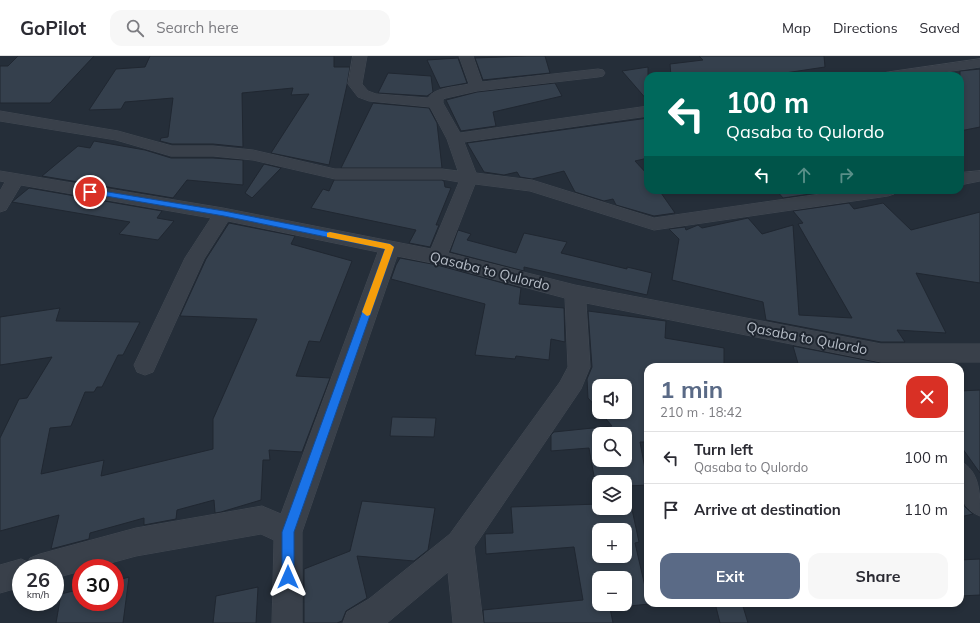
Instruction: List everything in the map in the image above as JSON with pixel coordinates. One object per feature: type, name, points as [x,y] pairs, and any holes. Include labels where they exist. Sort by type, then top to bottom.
[{"type":"street","points":[[360,56],[355,84],[363,94],[374,98],[435,103]]},
{"type":"street","points":[[466,56],[477,87]]},
{"type":"street","points":[[914,72],[980,62]]},
{"type":"street","points":[[437,257],[469,178],[455,139],[435,103],[436,97],[442,94],[477,87],[598,73]]},
{"type":"street","points":[[455,139],[644,112]]},
{"type":"street","points":[[0,116],[118,136],[171,151],[213,151],[253,155],[335,174],[442,174],[532,186],[654,224],[860,194]]},
{"type":"street","points":[[964,178],[980,176]]},
{"type":"street","points":[[0,206],[8,178]]},
{"type":"street","name":"Qasaba to Qulordo","points":[[8,178],[224,214],[390,247],[437,257],[575,293],[885,360],[980,354]]},
{"type":"street","points":[[145,365],[195,258],[224,214]]},
{"type":"street","points":[[287,623],[288,532],[390,247]]},
{"type":"street","points":[[358,623],[380,610],[460,544],[569,389],[579,367],[575,293]]},
{"type":"street","points":[[964,479],[980,503]]},
{"type":"street","points":[[64,562],[136,542],[262,520],[288,532]]},
{"type":"street","points":[[460,544],[468,623]]},
{"type":"street","points":[[0,579],[12,576]]},
{"type":"building","points":[[18,56],[94,56],[50,103],[0,103],[0,66],[8,66]]},
{"type":"building","points":[[150,56],[334,56],[334,67],[350,67],[329,165],[271,153],[309,94],[291,95],[293,88],[242,93],[243,147],[213,144],[172,144],[160,141],[161,138],[168,137],[173,98],[125,102],[121,109],[89,110],[116,69],[145,67]]},
{"type":"building","points":[[545,56],[550,73],[483,80],[475,58]]},
{"type":"building","points":[[699,56],[824,56],[825,67],[792,72],[671,72],[670,64],[703,60]]},
{"type":"building","points":[[458,58],[467,83],[440,88],[427,60]]},
{"type":"building","points":[[648,67],[648,72],[644,72],[644,96],[622,71]]},
{"type":"building","points":[[980,69],[980,127],[964,130],[964,72],[960,71]]},
{"type":"building","points":[[388,73],[431,76],[433,92],[427,96],[378,93]]},
{"type":"building","points":[[555,83],[562,96],[493,112],[496,126],[461,131],[446,100],[477,92]]},
{"type":"building","points":[[373,103],[429,108],[437,123],[442,168],[341,168]]},
{"type":"building","points":[[644,119],[644,159],[635,161],[644,171],[644,194],[662,194],[675,213],[654,216],[616,205],[613,199],[604,201],[575,192],[564,171],[532,179],[520,177],[517,172],[504,175],[484,172],[467,143]]},
{"type":"building","points":[[94,141],[145,150],[171,158],[243,160],[243,185],[187,180],[173,198],[42,176],[78,146],[90,148]]},
{"type":"building","points":[[264,164],[281,168],[252,198],[245,193]]},
{"type":"building","points":[[334,180],[442,180],[444,181],[445,187],[451,188],[436,225],[439,225],[430,247],[409,243],[416,230],[311,208],[323,189],[329,191]]},
{"type":"building","points":[[29,188],[162,211],[157,218],[174,221],[158,240],[119,234],[130,222],[12,202]]},
{"type":"building","points":[[780,194],[810,194],[783,198]]},
{"type":"building","points":[[849,203],[854,209],[883,203],[911,230],[980,212],[980,283],[916,273],[946,333],[897,330],[905,342],[881,342],[766,320],[763,302],[672,280],[679,239],[669,229],[685,227],[686,230],[698,225],[702,228],[748,218],[762,234],[793,225],[799,315],[852,318],[798,224],[803,223],[793,211]]},
{"type":"building","points":[[229,223],[295,236],[291,244],[352,261],[320,342],[309,341],[296,376],[330,378],[302,452],[269,450],[270,460],[263,460],[261,500],[221,512],[215,513],[214,500],[177,510],[176,519],[144,525],[144,518],[90,533],[89,539],[51,549],[59,515],[0,531],[0,438],[19,399],[27,398],[52,357],[0,365],[0,317],[60,308],[56,321],[140,322],[123,355],[118,355],[102,387],[97,387],[94,392],[85,392],[71,426],[50,428],[41,474],[104,460],[101,476],[213,449],[213,419],[257,319],[180,316],[206,259]]},
{"type":"building","points":[[458,230],[471,234],[467,240],[516,253],[524,233],[567,242],[561,253],[627,269],[627,267],[652,273],[647,295],[524,267],[524,271],[450,252]]},
{"type":"building","points":[[400,258],[437,265],[521,288],[519,304],[564,308],[565,342],[551,339],[549,360],[516,356],[515,359],[475,355],[485,304],[391,279]]},
{"type":"building","points":[[588,311],[666,321],[665,338],[724,348],[724,363],[644,363],[644,442],[640,442],[644,464],[644,485],[632,486],[632,475],[594,475],[592,467],[632,467],[632,427],[602,427],[612,426],[606,419],[632,419],[632,379],[592,379],[592,402],[588,398],[587,379],[592,367]]},
{"type":"building","points":[[793,346],[881,363],[798,363]]},
{"type":"building","points":[[980,390],[980,473],[964,451],[964,391]]},
{"type":"building","points":[[392,417],[436,418],[434,437],[390,436]]},
{"type":"building","points":[[592,428],[592,465],[589,448],[551,451],[551,435],[554,432]]},
{"type":"building","points":[[362,501],[435,508],[428,550],[414,561],[357,556],[367,598],[346,611],[342,621],[337,623],[304,623],[304,569],[350,551]]},
{"type":"building","points":[[592,504],[592,515],[632,515],[632,509],[639,542],[635,543],[644,582],[644,605],[632,606],[632,571],[592,571],[592,611],[611,611],[613,623],[484,623],[483,610],[583,600],[574,547],[486,554],[485,534],[513,533],[511,507]]},
{"type":"building","points":[[964,505],[965,507],[973,514],[964,516]]},
{"type":"building","points":[[980,559],[980,595],[964,596],[964,560]]},
{"type":"building","points":[[129,577],[123,623],[56,623],[58,611],[64,611],[64,593],[72,591],[72,611],[124,611],[124,578]]},
{"type":"building","points":[[258,587],[256,623],[213,623],[216,596]]},
{"type":"building","points":[[716,607],[743,607],[748,623],[720,623]]},
{"type":"slow traffic","points":[[330,235],[390,247],[367,312]]},
{"type":"route","points":[[90,192],[224,214],[390,247],[288,532],[288,577]]}]
